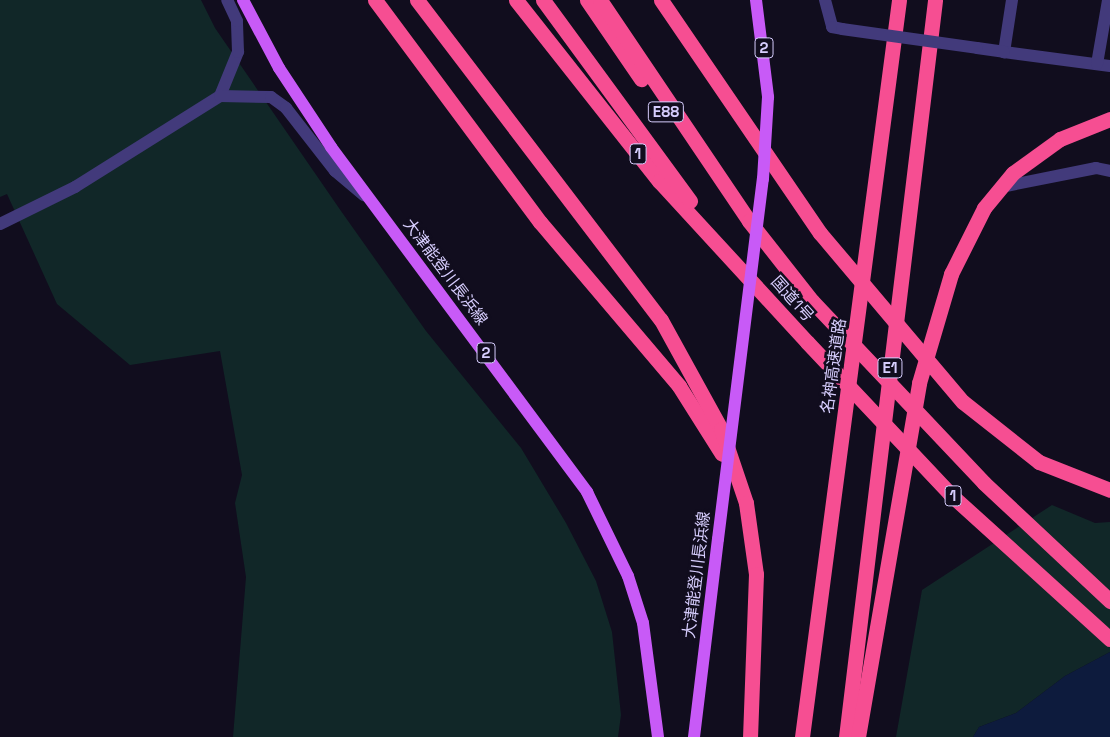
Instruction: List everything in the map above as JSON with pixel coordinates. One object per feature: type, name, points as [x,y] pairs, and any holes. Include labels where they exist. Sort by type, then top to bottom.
[{"type":"highway","points":[[375,0],[534,215],[700,415],[731,475],[752,540]]},
{"type":"highway","points":[[417,0],[684,356],[728,446],[752,540],[757,613],[750,737]]},
{"type":"highway","name":"国道1号","points":[[516,0],[659,181],[770,299],[806,342],[950,494],[1110,639]]},
{"type":"highway","name":"E88","points":[[543,0],[615,105],[770,299]]},
{"type":"highway","name":"E88","points":[[587,0],[749,221]]},
{"type":"highway","name":"国道1号","points":[[600,0],[749,221],[812,300],[984,483],[1110,601]]},
{"type":"highway","points":[[661,0],[820,233],[963,402],[1012,445],[1057,472],[1103,488]]},
{"type":"highway","points":[[674,0],[737,113]]},
{"type":"highway","name":"名神高速道路","points":[[802,737],[899,0]]},
{"type":"highway","name":"E1","points":[[846,737],[935,0]]},
{"type":"highway","points":[[858,737],[930,336],[966,238],[1001,187],[1042,150],[1110,119]]},
{"type":"main road","name":"大津能登川長浜線","points":[[243,0],[279,68],[370,200],[587,492],[628,576],[643,623],[658,737]]},
{"type":"main road","name":"大津能登川長浜線","points":[[694,737],[763,179],[768,97],[756,0]]},
{"type":"street","points":[[220,96],[238,52],[237,21],[228,0]]},
{"type":"street","points":[[825,0],[832,27],[1104,65],[1108,0]]},
{"type":"street","points":[[1004,52],[1012,0]]},
{"type":"street","points":[[0,224],[76,187],[220,96],[271,97],[286,108],[335,171],[370,200]]},
{"type":"street","points":[[1001,187],[1096,168],[1110,171]]},
{"type":"street","points":[[1103,488],[1110,480]]},
{"type":"green space","points":[[0,0],[201,0],[215,28],[426,331],[521,448],[566,523],[596,581],[612,632],[621,715],[618,737],[233,737],[246,577],[235,503],[242,475],[220,351],[130,365],[57,304],[7,194],[0,197]]},
{"type":"green space","points":[[1052,505],[1095,523],[1110,522],[1110,652],[1065,676],[1016,713],[979,727],[973,737],[896,737],[922,590]]},
{"type":"water","points":[[1110,652],[1110,737],[973,737],[979,727],[1016,713],[1065,676]]}]
